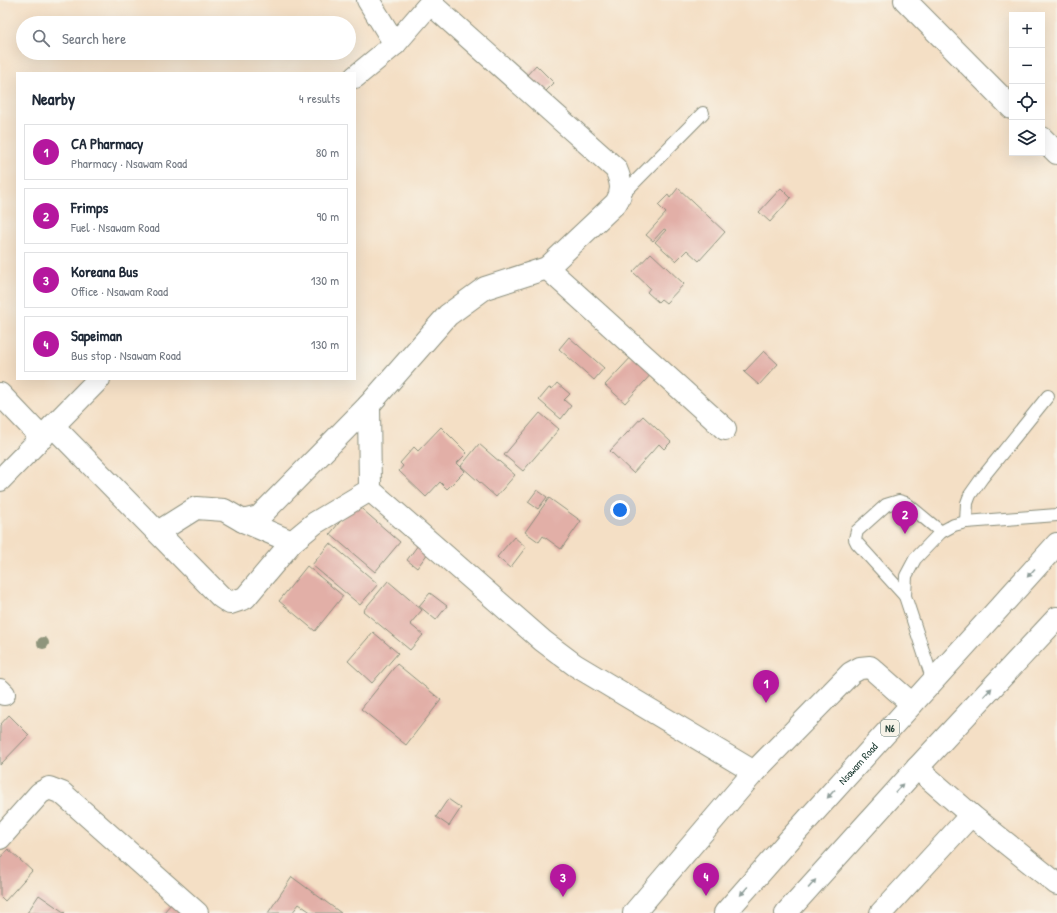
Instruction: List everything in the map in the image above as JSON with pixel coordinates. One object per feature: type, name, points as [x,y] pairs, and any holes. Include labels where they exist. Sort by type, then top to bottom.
[{"type":"main road","points":[[368,0],[395,44]]},
{"type":"main road","points":[[905,0],[1009,105]]},
{"type":"main road","points":[[243,521],[259,517],[369,405],[448,315],[485,288],[547,268],[621,196],[622,183],[616,169],[432,2],[395,44],[356,76]]},
{"type":"main road","points":[[1045,141],[1057,153]]},
{"type":"main road","points":[[547,268],[725,429]]},
{"type":"main road","points":[[0,480],[98,380]]},
{"type":"main road","points":[[0,394],[48,432],[158,532],[221,597],[230,603],[245,598],[292,542],[315,523],[370,490]]},
{"type":"main road","points":[[369,405],[370,490],[543,641],[575,665],[754,772]]},
{"type":"main road","points":[[158,532],[196,508],[224,510],[243,521],[292,542]]},
{"type":"main road","name":"Nsawam Road","points":[[725,913],[798,830],[1057,544]]},
{"type":"main road","points":[[786,913],[917,768],[1057,618]]},
{"type":"main road","points":[[634,913],[754,772],[851,673],[860,668],[870,668],[912,704]]},
{"type":"main road","points":[[917,768],[971,815],[1057,884]]},
{"type":"main road","points":[[0,838],[40,793],[49,788],[62,793],[197,913]]},
{"type":"main road","points":[[885,912],[971,815]]},
{"type":"lane","points":[[621,196],[703,114]]},
{"type":"lane","points":[[966,522],[967,503],[970,495],[1048,396]]},
{"type":"lane","points":[[905,596],[857,544],[855,539],[857,531],[886,505],[899,501],[906,503],[942,532]]},
{"type":"lane","points":[[933,681],[905,596],[906,576],[915,559],[942,532],[954,525],[966,522],[1057,515]]},
{"type":"building","points":[[536,65],[554,83],[545,92],[527,75]]},
{"type":"building","points":[[678,188],[725,232],[699,261],[687,250],[676,261],[655,242],[666,230],[664,229],[653,241],[646,235],[666,213],[658,205],[668,195],[670,198]]},
{"type":"building","points":[[781,188],[791,198],[770,222],[759,212]]},
{"type":"building","points":[[651,253],[684,284],[666,303],[661,299],[658,302],[647,292],[650,288],[633,272]]},
{"type":"building","points":[[569,337],[604,368],[594,380],[559,349]]},
{"type":"building","points":[[764,351],[778,364],[759,385],[744,372]]},
{"type":"building","points":[[635,353],[654,371],[625,403],[605,385]]},
{"type":"building","points":[[557,383],[570,394],[564,400],[571,406],[561,419],[539,400],[549,388],[552,389]]},
{"type":"building","points":[[540,413],[559,429],[523,471],[504,455]]},
{"type":"building","points":[[643,416],[671,442],[664,449],[659,444],[633,473],[610,451]]},
{"type":"building","points":[[441,427],[467,453],[457,463],[465,471],[447,489],[440,482],[426,497],[399,471],[403,466],[400,463],[414,447],[418,451]]},
{"type":"building","points":[[479,444],[515,475],[496,497],[461,466]]},
{"type":"building","points":[[537,490],[547,497],[538,509],[528,502]]},
{"type":"building","points":[[549,498],[581,521],[561,549],[543,536],[539,542],[525,532]]},
{"type":"building","points":[[355,503],[400,542],[375,572],[330,534]]},
{"type":"building","points":[[514,537],[526,547],[510,568],[497,557]]},
{"type":"building","points":[[330,543],[378,584],[360,605],[312,565]]},
{"type":"building","points":[[418,545],[428,553],[417,568],[407,560]]},
{"type":"building","points":[[307,566],[343,596],[315,631],[279,601]]},
{"type":"building","points":[[388,581],[422,610],[410,624],[423,635],[410,650],[363,611]]},
{"type":"building","points":[[430,593],[447,606],[436,620],[419,606]]},
{"type":"building","points":[[373,632],[398,653],[372,683],[348,661]]},
{"type":"building","points":[[397,664],[441,700],[406,745],[361,709]]},
{"type":"building","points":[[9,715],[29,735],[0,765],[0,725]]},
{"type":"building","points":[[448,799],[461,808],[449,826],[436,817]]},
{"type":"building","points":[[8,849],[32,871],[5,901],[0,896],[0,858]]},
{"type":"building","points":[[292,877],[341,913],[312,913],[299,904],[292,913],[268,913]]},
{"type":"building","points":[[39,895],[65,913],[27,913]]},
{"type":"building","points":[[172,903],[184,913],[163,913]]},
{"type":"place","name":"Frimps","points":[[905,534]]},
{"type":"place","name":"CA Pharmacy","points":[[766,703]]},
{"type":"place","name":"Sapeiman","points":[[706,896]]},
{"type":"place","name":"Koreana Bus","points":[[563,897]]}]
